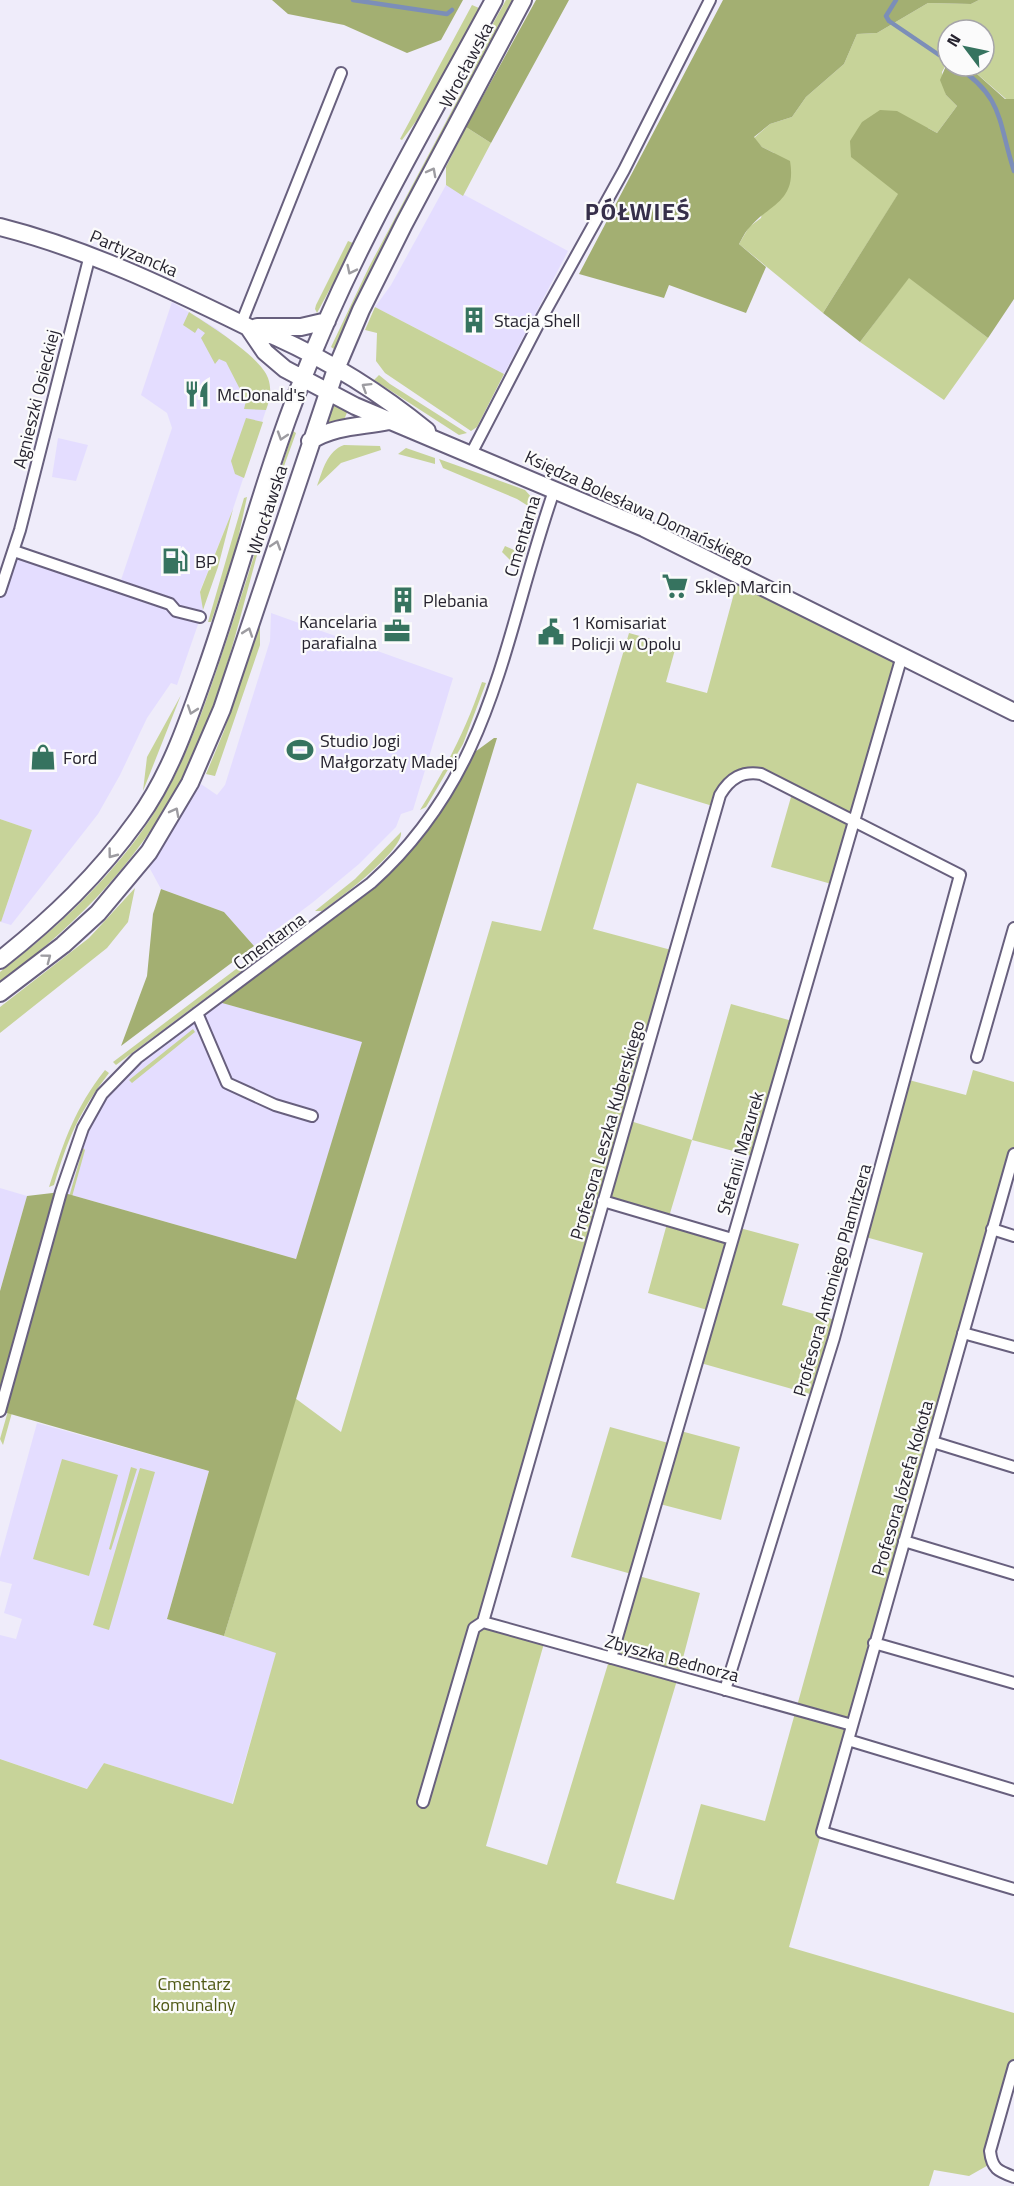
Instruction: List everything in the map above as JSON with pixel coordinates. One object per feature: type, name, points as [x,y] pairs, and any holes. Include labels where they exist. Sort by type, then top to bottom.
[{"type":"main road","name":"Wrocławska","points":[[0,960],[62,910],[93,877],[138,819],[156,789],[193,707],[311,356],[375,221],[494,0]]},
{"type":"main road","name":"Wrocławska","points":[[0,993],[81,930],[125,882],[167,826],[190,783],[222,709],[327,390],[361,310],[523,0]]},
{"type":"main road","name":"Partyzancka","points":[[0,227],[90,255],[164,286],[245,326],[276,337],[336,369]]},
{"type":"main road","points":[[245,326],[301,327],[327,321]]},
{"type":"main road","name":"Partyzancka","points":[[245,326],[266,352],[288,370],[327,390]]},
{"type":"main road","name":"Księdza Bolesława Domańskiego","points":[[336,369],[396,406],[438,440]]},
{"type":"main road","name":"Księdza Bolesława Domańskiego","points":[[327,390],[389,421],[555,488],[644,528],[1014,712]]},
{"type":"main road","points":[[310,441],[338,427],[389,421]]},
{"type":"street","points":[[471,454],[540,321],[624,170],[710,0]]},
{"type":"street","points":[[245,326],[341,73]]},
{"type":"street","name":"Agnieszki Osieckiej","points":[[0,591],[14,551],[90,255]]},
{"type":"street","name":"Cmentarna","points":[[0,1411],[61,1192],[83,1128],[102,1094],[118,1075],[197,1013],[371,883],[397,859],[438,808],[468,757],[491,702],[555,488]]},
{"type":"street","points":[[14,551],[171,604],[176,611],[200,617]]},
{"type":"street","name":"Stefanii Mazurek","points":[[611,1659],[902,656]]},
{"type":"street","name":"Profesora Leszka Kuberskiego","points":[[423,1802],[474,1628],[483,1622],[724,788],[743,773],[761,774],[960,875]]},
{"type":"street","name":"Profesora Antoniego Plamitzera","points":[[725,1690],[834,1338],[960,875]]},
{"type":"street","points":[[977,1057],[1014,928]]},
{"type":"street","points":[[197,1013],[227,1083],[274,1105],[312,1116]]},
{"type":"street","name":"Profesora Józefa Kokota","points":[[1014,1154],[822,1832],[1014,1889]]},
{"type":"street","points":[[603,1201],[732,1239]]},
{"type":"street","points":[[992,1229],[1014,1236]]},
{"type":"street","points":[[963,1333],[1014,1347]]},
{"type":"street","points":[[933,1442],[1014,1467]]},
{"type":"street","points":[[904,1541],[1014,1574]]},
{"type":"street","name":"Zbyszka Bednorza","points":[[483,1622],[852,1725]]},
{"type":"street","points":[[874,1643],[1014,1683]]},
{"type":"street","points":[[848,1740],[1014,1790]]},
{"type":"street","points":[[1014,2066],[990,2151],[996,2170],[1014,2177]]},
{"type":"shaded area","points":[[446,185],[568,251],[504,374],[375,307],[391,285]]},
{"type":"shaded area","points":[[172,302],[217,329],[245,352],[267,375],[271,395],[233,509],[200,591],[203,610],[177,685],[171,683],[147,718],[120,775],[98,814],[11,925],[1,922],[32,830],[0,819],[0,591],[14,551],[119,586],[172,428],[167,413],[141,395]]},
{"type":"shaded area","points":[[58,438],[88,445],[76,481],[52,477]]},
{"type":"shaded area","points":[[271,613],[453,678],[413,810],[401,814],[396,827],[359,864],[312,903],[254,946],[224,912],[161,889],[149,867],[201,784],[217,795],[225,785],[270,641]]},
{"type":"shaded area","points":[[215,1001],[363,1042],[296,1259],[61,1192],[79,1140],[118,1075]]},
{"type":"shaded area","points":[[0,1188],[27,1196],[0,1291]]},
{"type":"shaded area","points":[[37,1423],[209,1471],[167,1619],[277,1652],[232,1804],[104,1763],[88,1789],[0,1759],[0,1635],[16,1639],[22,1619],[4,1613],[12,1584],[0,1581],[0,1558]]},
{"type":"green space","points":[[272,0],[463,0],[441,40],[407,53],[344,25],[288,14]]},
{"type":"green space","points":[[506,0],[514,0],[391,229],[334,349],[331,347],[369,267],[475,67],[485,38]]},
{"type":"green space","points":[[536,0],[569,0],[491,143],[466,127]]},
{"type":"green space","points":[[723,0],[979,0],[971,4],[928,3],[877,33],[857,34],[844,64],[806,97],[792,117],[770,124],[754,137],[762,147],[790,161],[791,175],[789,185],[780,201],[749,228],[739,244],[766,267],[746,313],[669,285],[664,298],[579,274]]},
{"type":"green space","points":[[979,0],[1014,0],[1014,99],[1006,99],[982,78],[996,78],[996,18],[936,18],[936,78],[943,78],[946,95],[957,106],[937,133],[928,128],[899,193],[823,313],[739,244],[749,227],[761,218],[774,153],[762,147],[754,138],[770,124],[792,117],[806,97],[844,64],[857,34],[877,33],[928,3],[971,4]]},
{"type":"green space","points":[[472,5],[479,8],[423,112],[402,140],[400,139]]},
{"type":"green space","points":[[941,78],[981,78],[1005,99],[1014,99],[1014,299],[988,338],[909,278],[860,342],[823,313],[898,194],[851,157],[850,141],[862,122],[880,110],[897,111],[937,133],[957,106],[946,95]]},
{"type":"green space","points":[[466,127],[491,143],[463,196],[446,185],[446,167]]},
{"type":"green space","points":[[348,241],[353,243],[352,248],[317,313],[316,305]]},
{"type":"green space","points":[[909,277],[988,338],[944,400],[860,342]]},
{"type":"green space","points":[[375,307],[504,374],[477,427],[471,431],[385,373],[376,361],[377,333],[365,330]]},
{"type":"green space","points":[[189,312],[245,351],[263,369],[270,387],[266,410],[244,409],[246,401],[226,362],[219,359],[215,364],[201,338],[205,333],[198,328],[195,333],[183,325]]},
{"type":"green space","points":[[379,375],[467,433],[459,435],[374,380]]},
{"type":"green space","points":[[332,404],[348,410],[344,420],[328,426],[326,424]]},
{"type":"green space","points":[[246,418],[263,422],[244,478],[235,474],[231,461]]},
{"type":"green space","points":[[293,431],[296,433],[273,500],[219,690],[193,756],[173,795],[151,831],[97,897],[67,927],[0,982],[0,972],[55,926],[90,893],[122,857],[151,818],[176,774],[205,704]]},
{"type":"green space","points":[[344,445],[380,446],[381,450],[341,463],[317,486],[330,456]]},
{"type":"green space","points":[[406,448],[435,458],[435,464],[398,454]]},
{"type":"green space","points":[[439,459],[525,490],[534,500],[533,509],[517,499],[443,468]]},
{"type":"green space","points":[[247,497],[236,548],[211,622],[208,622],[244,498]]},
{"type":"green space","points":[[233,509],[218,567],[203,610],[200,592]]},
{"type":"green space","points":[[526,514],[536,517],[524,558],[511,561],[502,552],[505,546],[514,550]]},
{"type":"green space","name":"Cmentarz komunalny","points":[[739,575],[902,656],[835,885],[771,867],[793,790],[774,779],[736,776],[716,807],[637,783],[593,929],[675,951],[627,1120],[692,1140],[668,1220],[604,1201],[483,1621],[545,1640],[486,1846],[547,1865],[635,1575],[700,1593],[678,1677],[616,1883],[674,1900],[701,1804],[765,1821],[923,1253],[862,1236],[905,1079],[966,1095],[973,1070],[1014,1082],[1014,1154],[789,1947],[1014,2013],[1014,2066],[992,2163],[969,2176],[934,2170],[929,2186],[0,2186],[0,1759],[87,1789],[104,1763],[233,1804],[276,1653],[224,1636],[295,1398],[341,1432],[492,921],[541,931],[629,633],[676,646],[666,682],[707,693]]},
{"type":"green space","points":[[260,621],[260,645],[215,776],[206,774],[224,731]]},
{"type":"green space","points":[[482,682],[486,683],[463,744],[426,807],[420,810],[455,748]]},
{"type":"green space","points":[[181,695],[143,791],[147,757]]},
{"type":"green space","points":[[497,738],[224,1636],[167,1619],[209,1471],[0,1411],[0,1291],[27,1196],[61,1192],[296,1259],[362,1042],[215,1001],[386,870],[468,757]]},
{"type":"green space","points":[[0,819],[32,830],[1,922],[0,921]]},
{"type":"green space","points":[[401,832],[392,850],[369,874],[322,911],[315,911],[355,879]]},
{"type":"green space","points":[[135,888],[128,922],[107,948],[0,1033],[0,1007],[89,938]]},
{"type":"green space","points":[[161,889],[224,912],[254,946],[121,1046],[147,976],[153,914]]},
{"type":"green space","points":[[301,920],[299,928],[116,1065],[113,1062]]},
{"type":"green space","points":[[731,1004],[796,1022],[756,1157],[692,1140]]},
{"type":"green space","points":[[193,1029],[195,1032],[132,1083],[129,1080]]},
{"type":"green space","points":[[105,1070],[109,1073],[82,1113],[64,1153],[54,1185],[49,1187],[71,1126]]},
{"type":"green space","points":[[83,1148],[85,1150],[3,1445],[0,1439]]},
{"type":"green space","points":[[668,1220],[732,1239],[736,1227],[799,1244],[782,1305],[839,1321],[817,1396],[697,1362],[711,1311],[648,1293]]},
{"type":"green space","points":[[610,1427],[672,1444],[677,1430],[740,1447],[721,1520],[656,1503],[635,1575],[571,1557]]},
{"type":"green space","points":[[62,1459],[118,1475],[89,1576],[33,1559]]},
{"type":"green space","points":[[131,1467],[137,1469],[111,1550],[109,1549]]},
{"type":"green space","points":[[140,1468],[155,1472],[109,1630],[93,1625]]},
{"type":"waterway","points":[[353,0],[447,14],[452,10]]},
{"type":"waterway","points":[[896,0],[886,16],[889,21],[936,53]]},
{"type":"waterway","points":[[973,78],[991,100],[997,112],[1014,171]]},
{"type":"place","name":"Stacja Shell","points":[[474,320]]},
{"type":"place","name":"McDonald's","points":[[197,394]]},
{"type":"place","name":"BP","points":[[175,561]]},
{"type":"place","name":"Sklep Marcin","points":[[675,586]]},
{"type":"place","name":"Plebania","points":[[403,600]]},
{"type":"place","name":"Kancelaria parafialna","points":[[397,631]]},
{"type":"place","name":"1 Komisariat Policji w Opolu","points":[[551,632]]},
{"type":"place","name":"Studio Jogi Małgorzaty Madej","points":[[300,750]]},
{"type":"place","name":"Ford","points":[[43,757]]},
{"type":"district","name":"PÓŁWIEŚ","points":[[638,211]]}]
